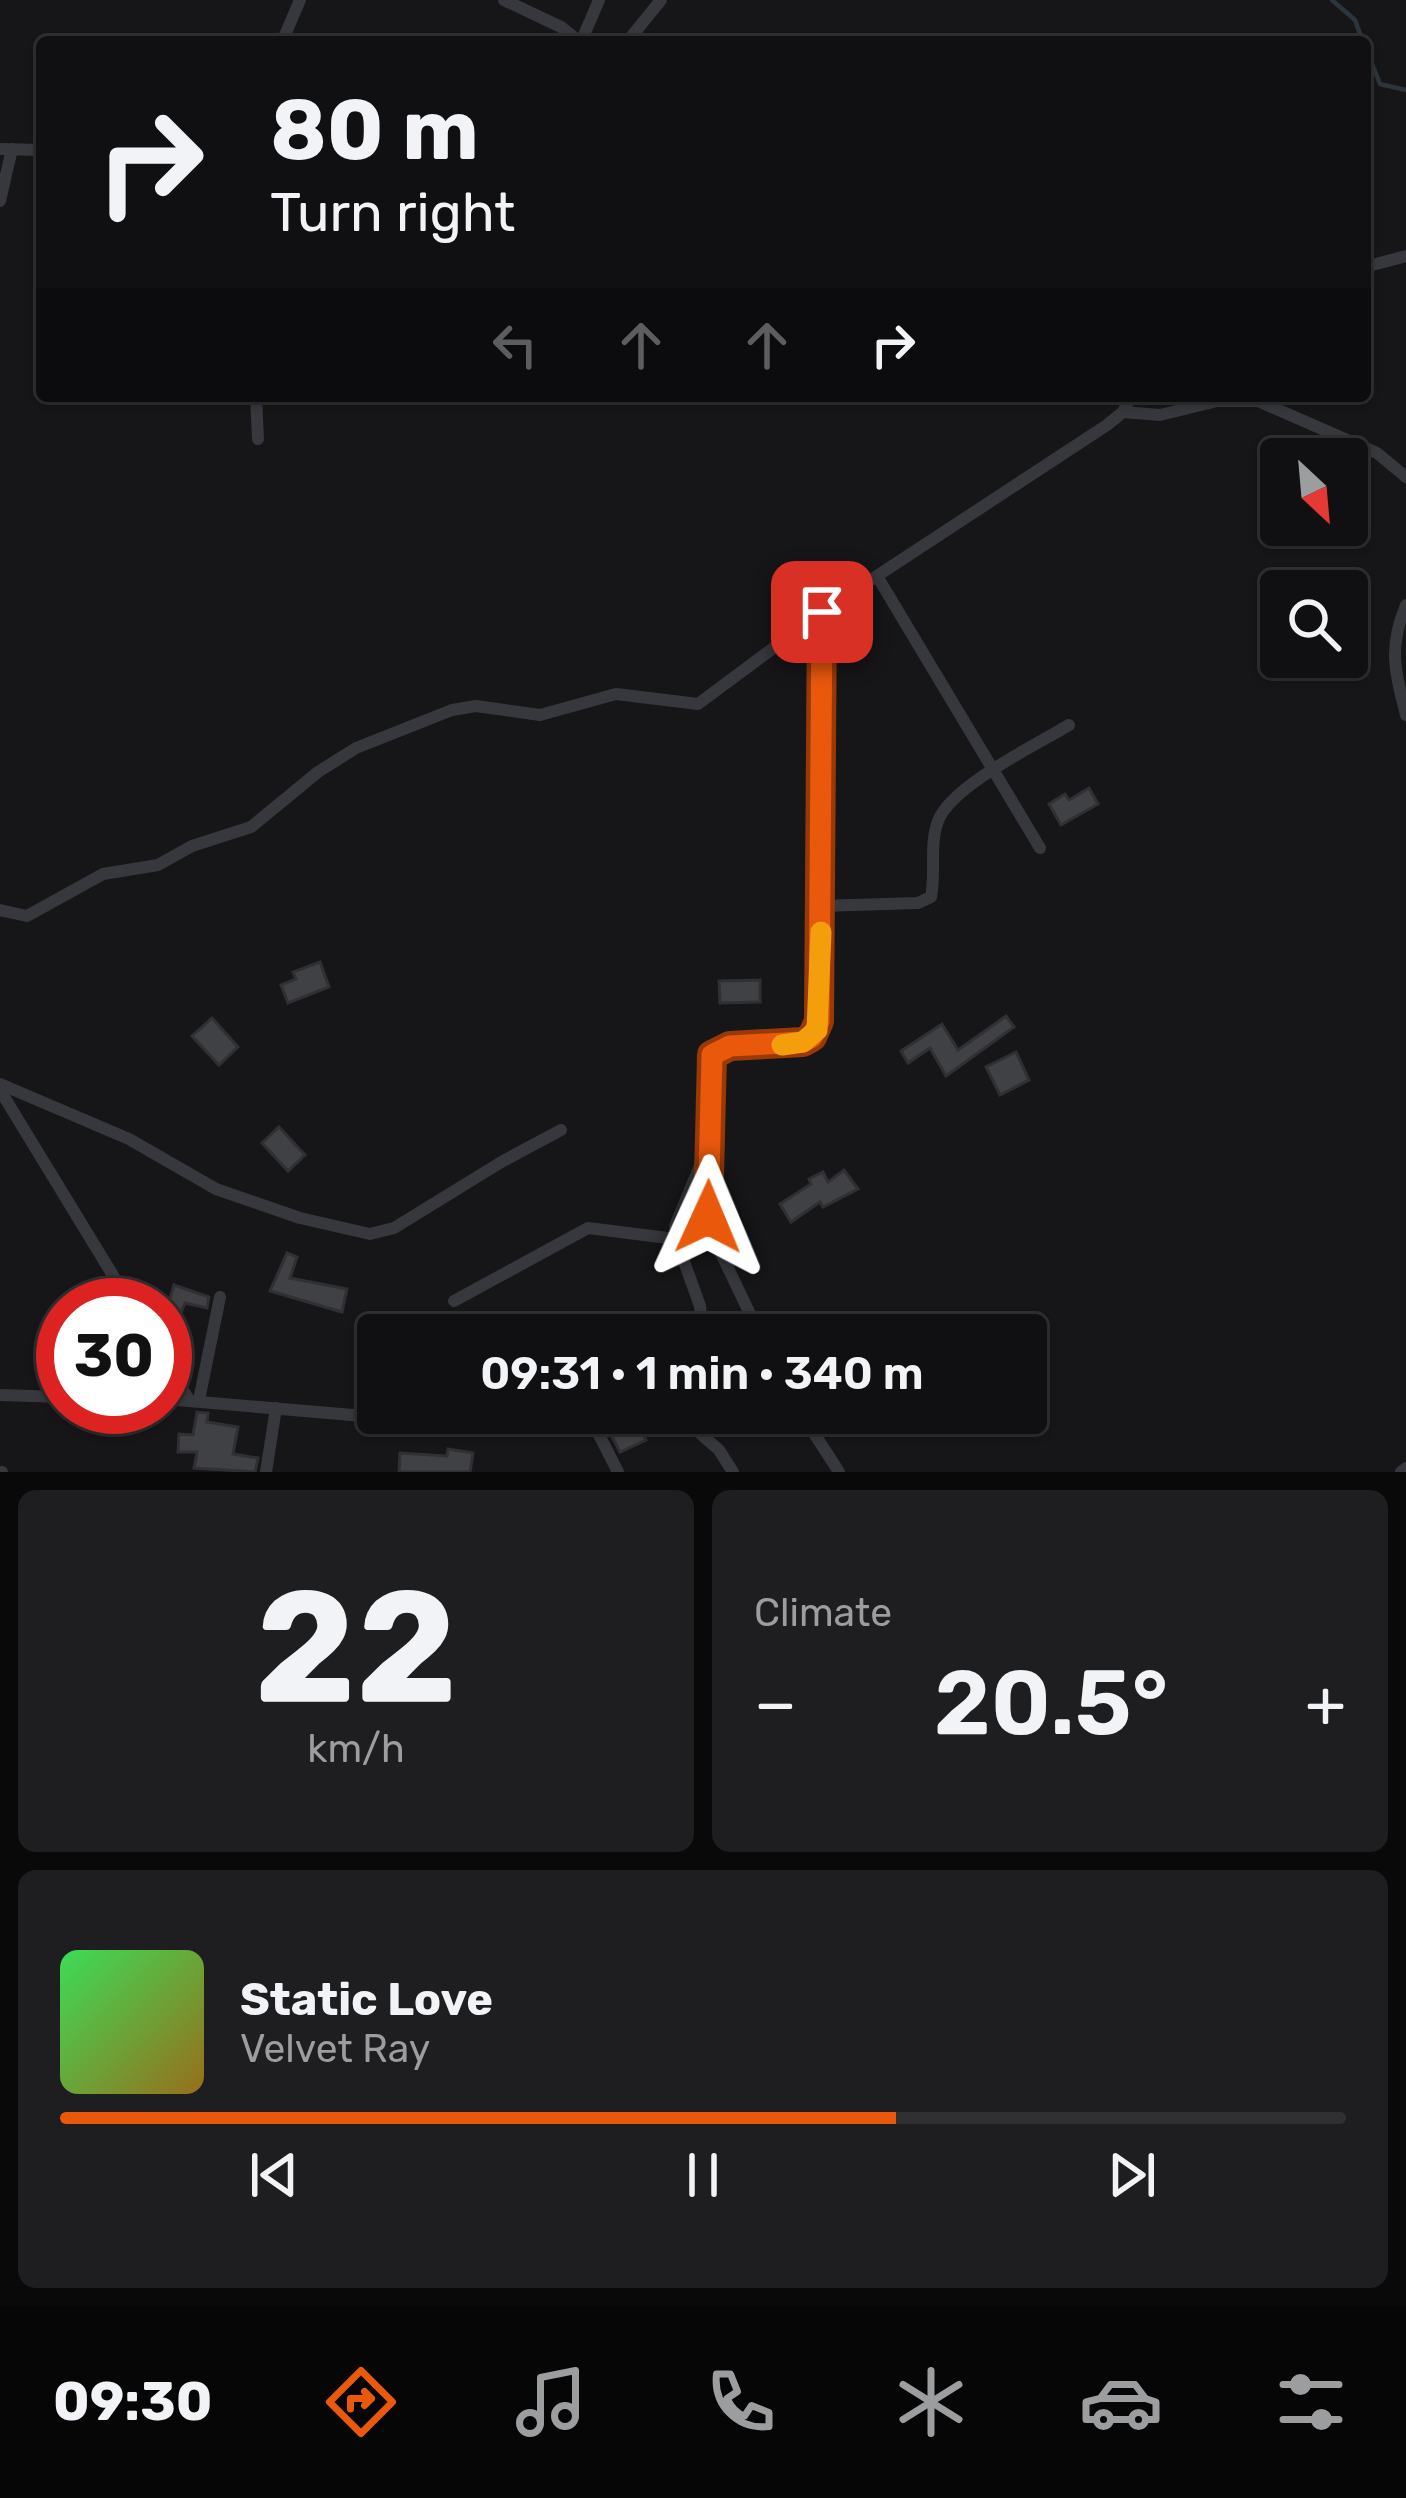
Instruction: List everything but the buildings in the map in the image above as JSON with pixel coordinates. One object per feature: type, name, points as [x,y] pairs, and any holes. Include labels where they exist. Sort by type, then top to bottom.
[{"type":"street","points":[[285,36],[300,0]]},
{"type":"street","points":[[504,0],[573,36]]},
{"type":"street","points":[[584,36],[599,0]]},
{"type":"street","points":[[632,36],[661,0]]},
{"type":"street","points":[[0,201],[6,149],[36,150]]},
{"type":"street","points":[[1371,265],[1406,256]]},
{"type":"street","points":[[256,402],[258,439]]},
{"type":"street","points":[[0,910],[27,916],[103,874],[158,865],[192,846],[250,827],[356,748],[452,710],[495,707],[540,715],[616,694],[698,704],[822,612],[1123,412],[1128,402]]},
{"type":"street","points":[[1123,412],[1160,416],[1210,402]]},
{"type":"street","points":[[1256,402],[1377,453],[1406,477]]},
{"type":"street","points":[[878,576],[1040,848]]},
{"type":"street","points":[[1406,605],[1394,635],[1393,657],[1406,715]]},
{"type":"street","points":[[745,1314],[709,1228],[712,1055],[730,1046],[803,1042],[817,1030],[822,612]]},
{"type":"street","points":[[820,906],[918,903],[931,897],[939,816],[995,770],[1069,725]]},
{"type":"street","points":[[0,1087],[129,1139],[217,1189],[284,1213],[370,1234],[394,1228],[561,1130]]},
{"type":"street","points":[[0,1087],[115,1278]]},
{"type":"street","points":[[699,1314],[676,1239],[679,1215],[710,1144]]},
{"type":"street","points":[[454,1301],[588,1228],[676,1239]]},
{"type":"street","points":[[194,1400],[220,1298]]},
{"type":"street","points":[[0,1395],[36,1396]]},
{"type":"street","points":[[192,1397],[357,1415]]},
{"type":"street","points":[[266,1472],[275,1408]]},
{"type":"street","points":[[599,1434],[618,1472]]},
{"type":"street","points":[[700,1434],[734,1472]]},
{"type":"street","points":[[815,1434],[839,1472]]},
{"type":"waterway","points":[[1332,0],[1355,20],[1361,36]]},
{"type":"waterway","points":[[1371,61],[1380,84],[1406,90]]},
{"type":"slow traffic","points":[[782,1045],[803,1042],[817,1030],[821,932]]},
{"type":"route","points":[[708,1217],[712,1055],[730,1046],[803,1042],[812,1037],[819,1021],[822,612]]}]
